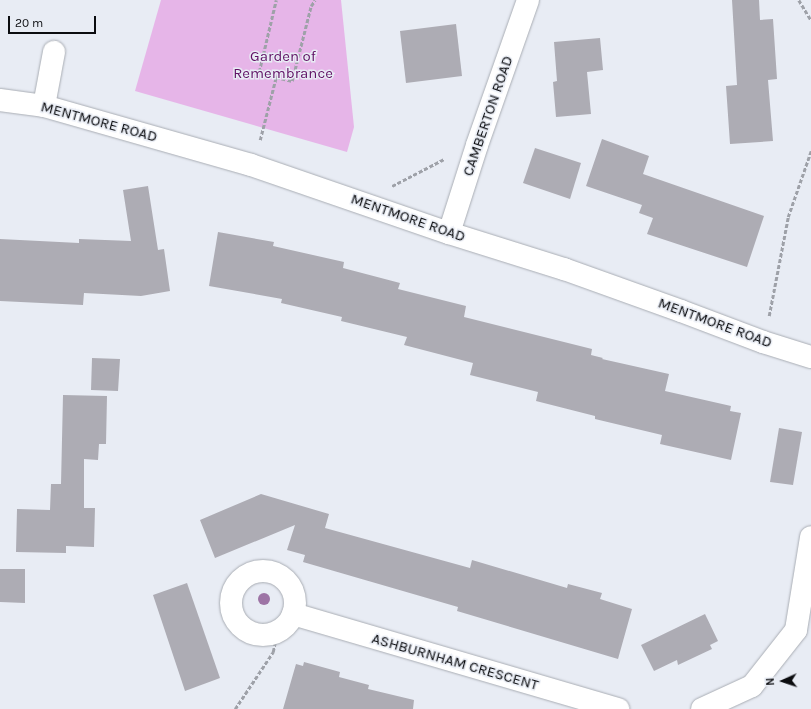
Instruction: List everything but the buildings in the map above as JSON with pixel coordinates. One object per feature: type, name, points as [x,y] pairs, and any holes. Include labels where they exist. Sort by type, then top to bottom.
[{"type":"street","name":"CAMBERTON ROAD","points":[[449,233],[477,145],[528,0]]},
{"type":"street","points":[[44,106],[54,52]]},
{"type":"street","name":"MENTMORE ROAD","points":[[0,100],[44,106],[252,165],[449,233],[564,269],[763,342],[811,357]]},
{"type":"street","points":[[702,709],[752,686],[796,630],[811,537]]},
{"type":"street","points":[[262,570],[273,572],[282,577],[289,584],[294,594],[295,604],[293,614],[289,621],[277,631],[267,634],[256,634],[246,630],[239,624],[233,615],[231,604],[232,594],[240,581],[252,572],[262,570]]},
{"type":"street","name":"ASHBURNHAM CRESCENT","points":[[293,614],[618,709]]},
{"type":"path","points":[[276,0],[259,72],[292,81],[311,6],[315,0]]},
{"type":"path","points":[[799,0],[811,20]]},
{"type":"path","points":[[252,165],[276,77]]},
{"type":"path","points":[[391,186],[431,164],[477,145]]},
{"type":"path","points":[[763,342],[768,324],[788,217],[811,151]]},
{"type":"path","points":[[235,709],[273,652],[277,631]]},
{"type":"green space","name":"Garden of Remembrance","points":[[161,0],[341,0],[354,127],[347,152],[135,91]]}]
